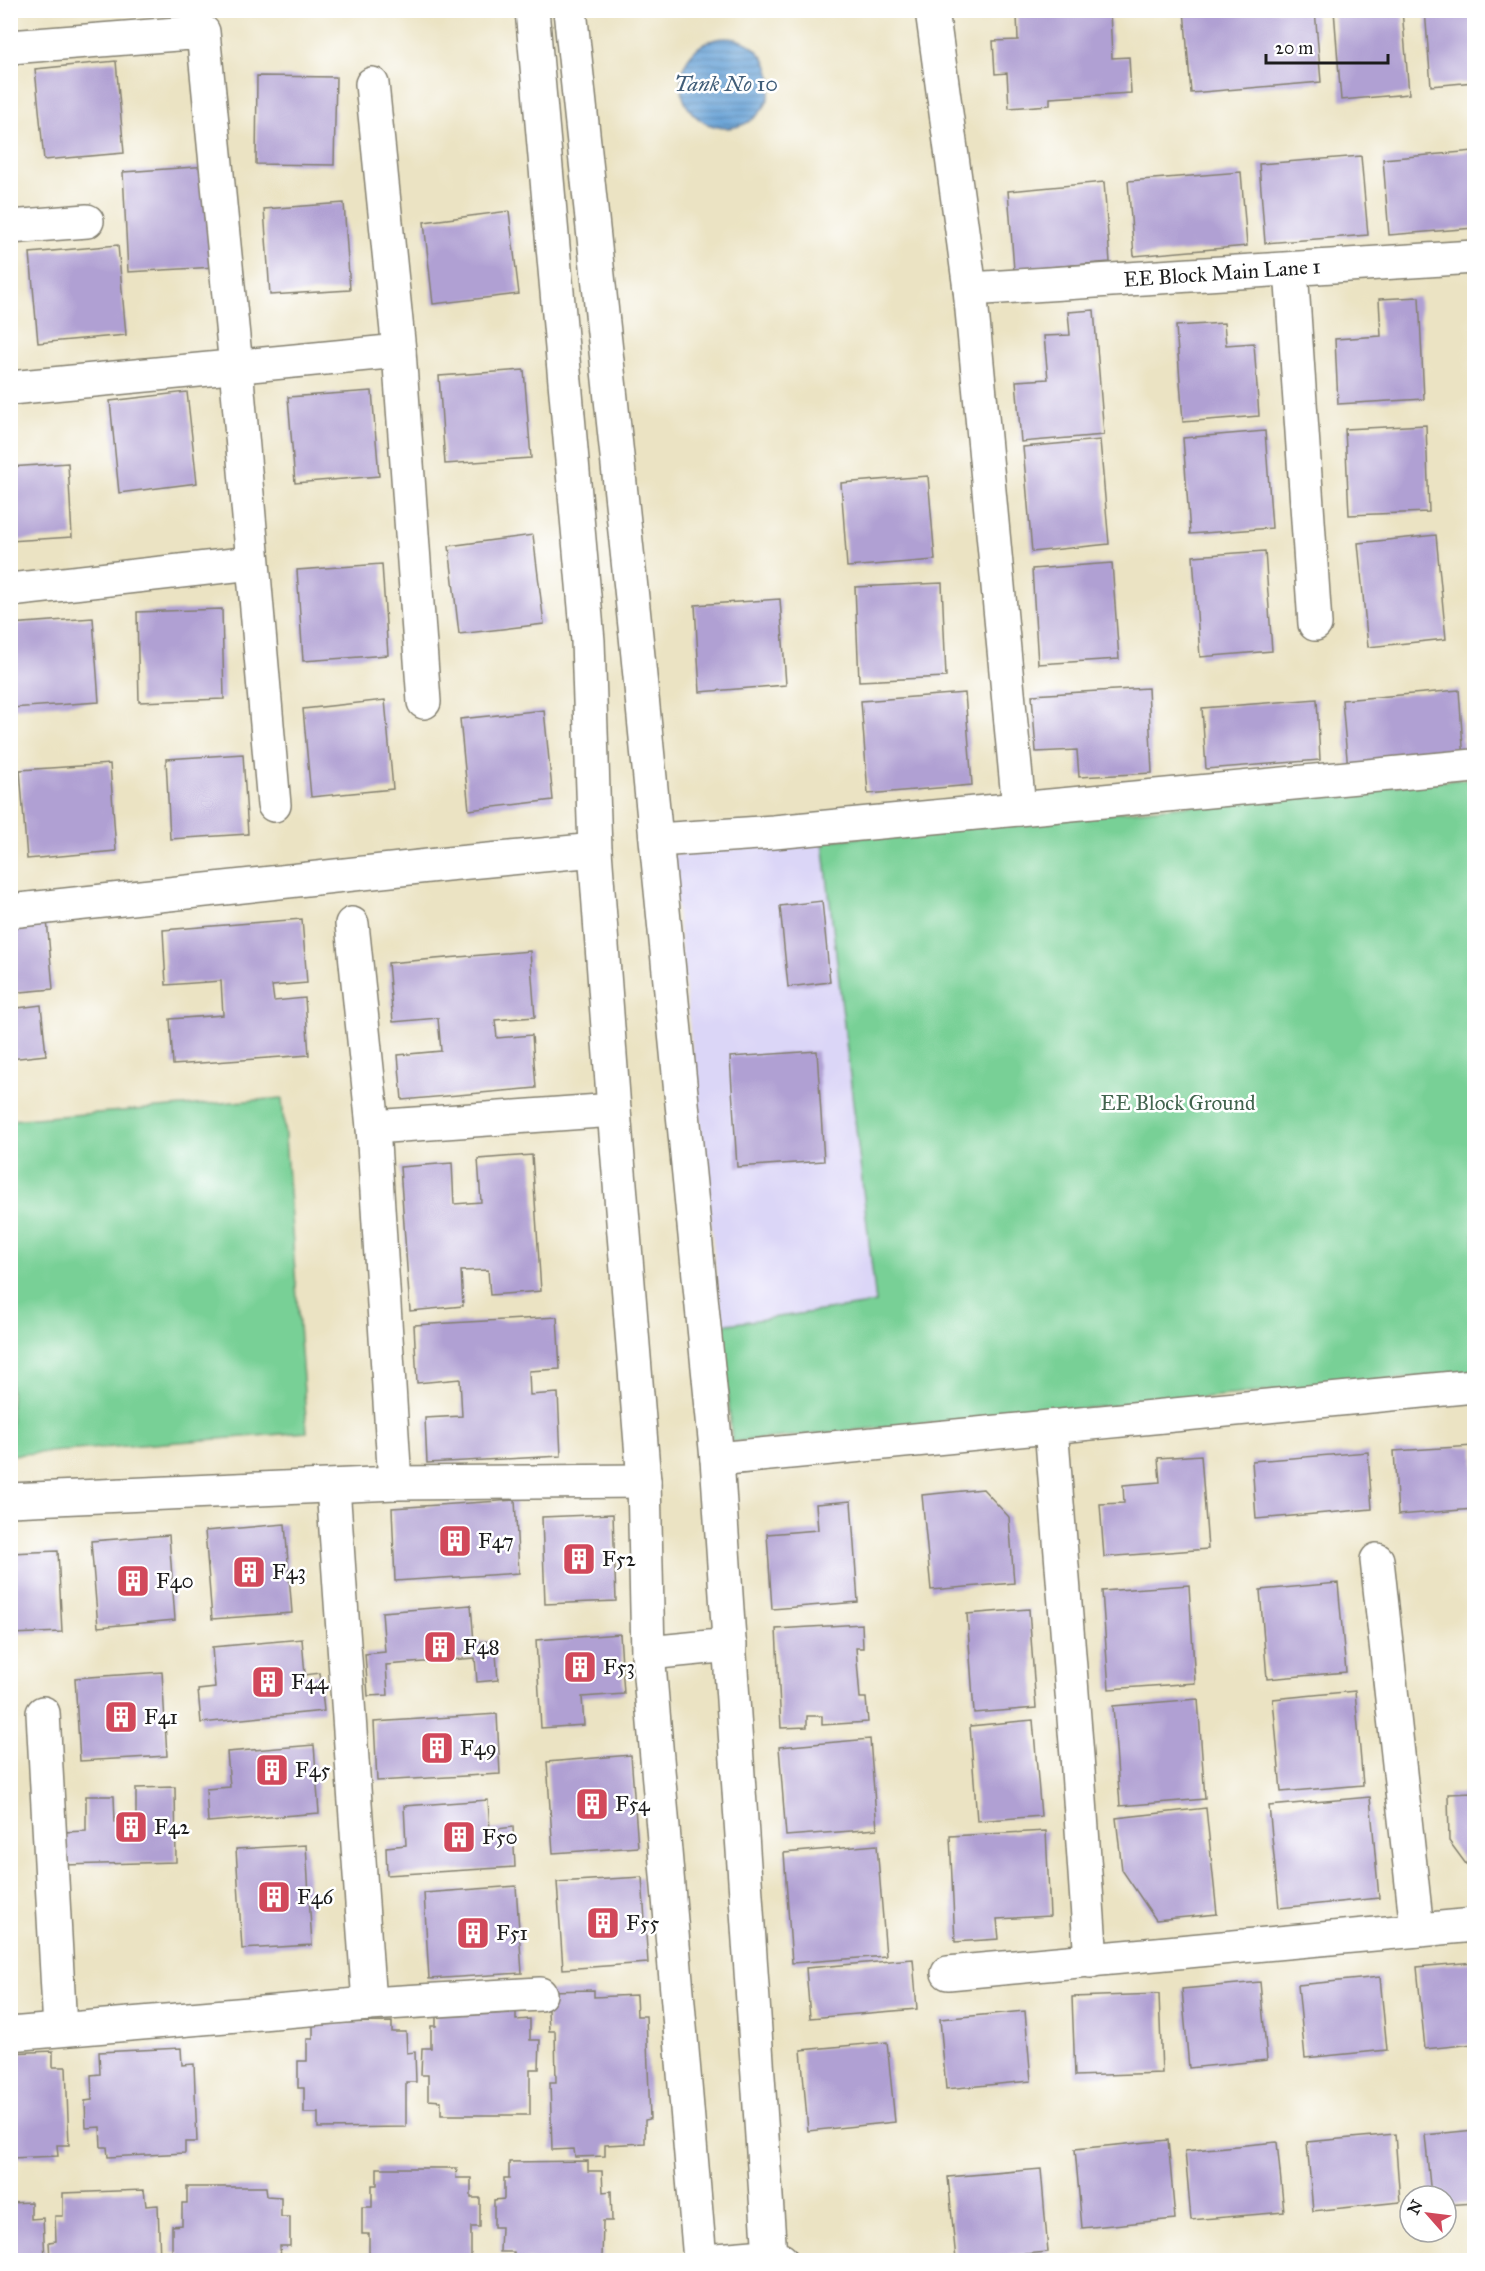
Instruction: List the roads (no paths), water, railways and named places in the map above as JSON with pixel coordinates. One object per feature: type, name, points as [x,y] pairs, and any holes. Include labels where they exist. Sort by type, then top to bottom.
[{"type":"street","points":[[532,10],[588,640],[595,850],[644,1481],[648,1653],[700,2260]]},
{"type":"street","points":[[570,10],[657,840],[717,1459],[776,2259],[765,2256],[717,2260]]},
{"type":"street","points":[[932,10],[970,289],[1019,809]]},
{"type":"street","points":[[10,47],[202,21],[236,367],[274,805]]},
{"type":"street","points":[[372,84],[399,351],[424,702]]},
{"type":"street","points":[[10,227],[87,221]]},
{"type":"street","name":"EE Block Main Lane 1","points":[[970,289],[1474,257]]},
{"type":"street","points":[[1291,269],[1315,624]]},
{"type":"street","points":[[10,388],[399,351]]},
{"type":"street","points":[[10,590],[252,562]]},
{"type":"street","points":[[588,640],[636,636]]},
{"type":"street","points":[[657,840],[1474,766]]},
{"type":"street","points":[[10,911],[595,850]]},
{"type":"street","points":[[352,924],[373,1127],[395,1483]]},
{"type":"street","points":[[373,1127],[614,1110]]},
{"type":"street","points":[[717,1459],[1474,1386]]},
{"type":"street","points":[[1051,1427],[1077,1756],[1090,1961]]},
{"type":"street","points":[[10,1500],[333,1488],[395,1483],[644,1481]]},
{"type":"street","points":[[333,1488],[369,2004]]},
{"type":"street","points":[[1377,1560],[1417,1930]]},
{"type":"street","points":[[648,1653],[730,1645]]},
{"type":"street","points":[[43,1713],[60,2030]]},
{"type":"street","points":[[948,1973],[1474,1925]]},
{"type":"street","points":[[10,2034],[369,2004],[540,1994]]},
{"type":"water","name":"Tank No 10","points":[[726,38],[743,41],[758,51],[768,66],[771,83],[768,100],[758,115],[743,125],[726,128],[709,125],[694,115],[684,100],[681,83],[684,66],[694,51],[709,41]]},
{"type":"place","name":"F47","points":[[455,1541]]},
{"type":"place","name":"F52","points":[[579,1559]]},
{"type":"place","name":"F43","points":[[249,1572]]},
{"type":"place","name":"F40","points":[[133,1581]]},
{"type":"place","name":"F48","points":[[440,1647]]},
{"type":"place","name":"F53","points":[[580,1667]]},
{"type":"place","name":"F44","points":[[268,1682]]},
{"type":"place","name":"F41","points":[[121,1717]]},
{"type":"place","name":"F49","points":[[437,1748]]},
{"type":"place","name":"F45","points":[[272,1770]]},
{"type":"place","name":"F54","points":[[592,1804]]},
{"type":"place","name":"F42","points":[[131,1827]]},
{"type":"place","name":"F50","points":[[459,1837]]},
{"type":"place","name":"F46","points":[[274,1897]]},
{"type":"place","name":"F55","points":[[603,1923]]},
{"type":"place","name":"F51","points":[[473,1933]]},
{"type":"park label","name":"EE Block Ground","points":[[1178,1103]]}]
